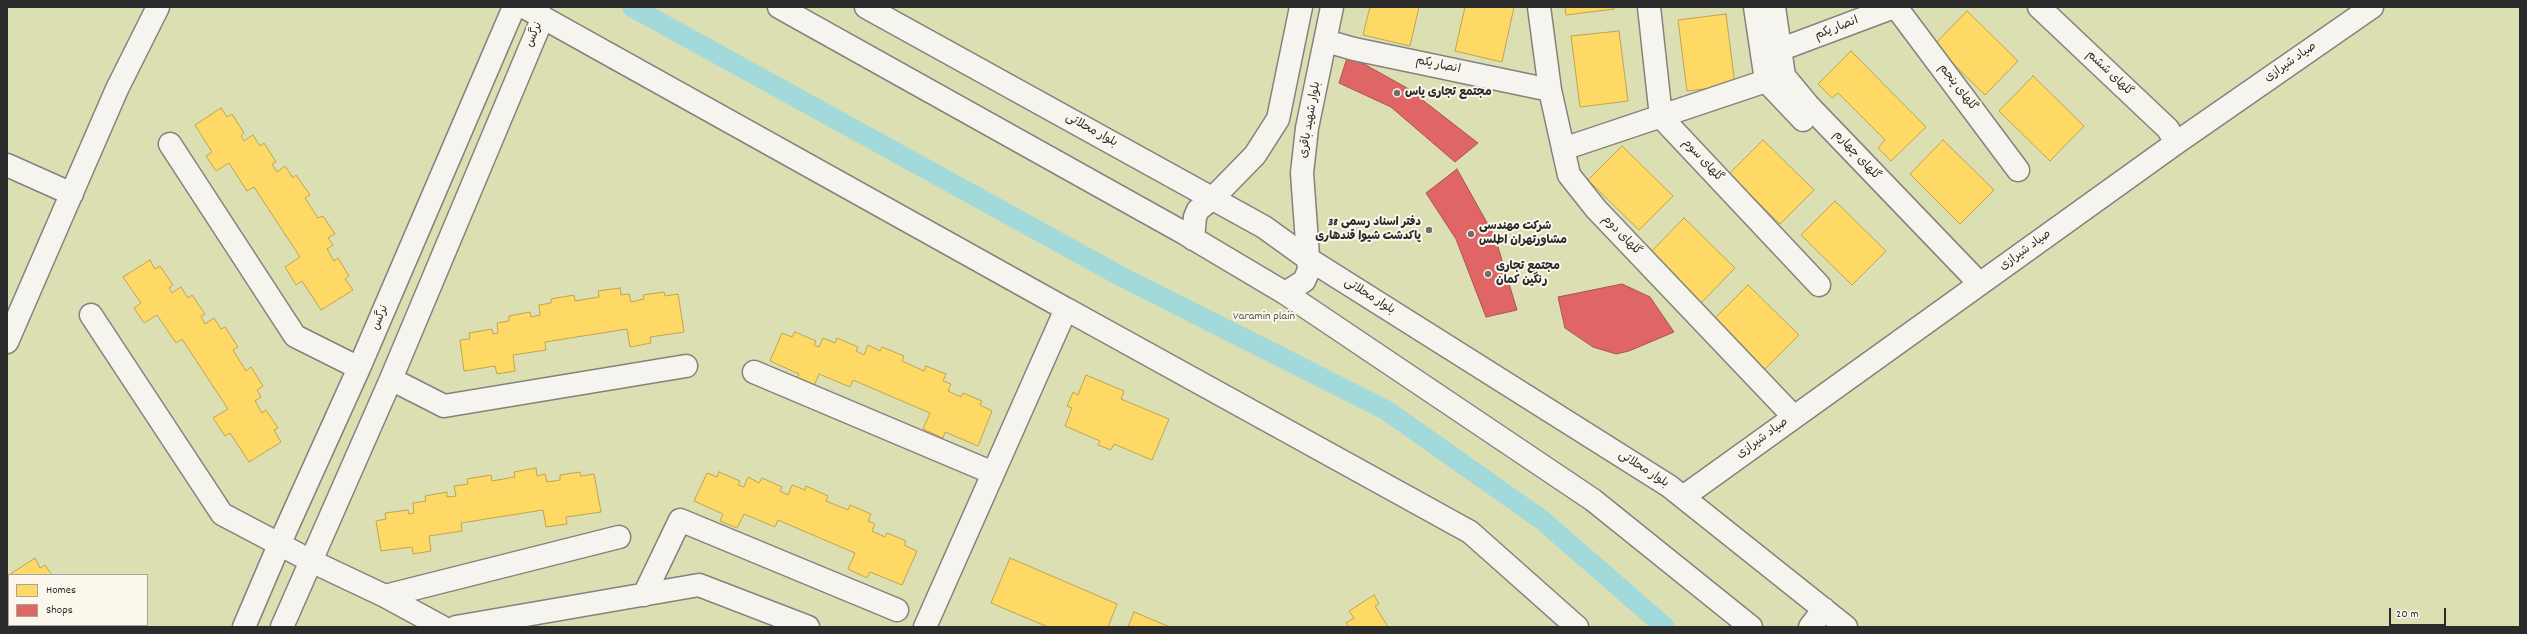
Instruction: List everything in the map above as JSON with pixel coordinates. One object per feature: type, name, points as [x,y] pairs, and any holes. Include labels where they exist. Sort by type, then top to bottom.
[{"type":"street","points":[[7,342],[118,89],[158,7]]},
{"type":"street","name":"نرگس","points":[[244,627],[279,545],[359,368],[514,7]]},
{"type":"street","points":[[779,7],[1194,239],[1285,293],[1593,500],[1751,627]]},
{"type":"street","name":"بلوار محلاتی","points":[[866,7],[1264,227],[1307,258],[1683,497],[1846,627]]},
{"type":"street","points":[[1194,239],[1195,217],[1198,210],[1213,198],[1255,155],[1278,119],[1302,7]]},
{"type":"street","name":"بلوار شهید باقری","points":[[1285,293],[1304,281],[1309,270],[1302,173],[1307,128],[1332,7]]},
{"type":"street","name":"گلهای دوم","points":[[1539,7],[1550,90],[1569,175],[1596,209],[1794,417]]},
{"type":"street","points":[[1649,7],[1661,117]]},
{"type":"street","points":[[1755,7],[1766,81],[1911,236]]},
{"type":"street","name":"گلهای چهارم","points":[[1774,7],[1779,50],[1784,76],[1808,105],[1980,284]]},
{"type":"street","name":"انصار یکم","points":[[1779,50],[1895,7]]},
{"type":"street","name":"گلهای پنجم","points":[[1895,7],[2018,170]]},
{"type":"street","name":"گلهای ششم","points":[[2039,7],[2168,129],[2176,144]]},
{"type":"street","name":"صیاد شیرازی","points":[[1683,497],[2176,144],[2372,7]]},
{"type":"street","points":[[533,12],[1470,532],[1577,627]]},
{"type":"street","name":"نرگس","points":[[282,627],[391,380],[533,12]]},
{"type":"street","name":"انصار یکم","points":[[1326,40],[1354,49],[1550,90]]},
{"type":"street","points":[[1563,149],[1766,81]]},
{"type":"street","name":"گلهای سوم","points":[[1661,117],[1819,285]]},
{"type":"street","points":[[170,144],[296,336],[359,368]]},
{"type":"street","points":[[7,165],[72,194]]},
{"type":"street","points":[[925,627],[1066,309]]},
{"type":"street","points":[[91,315],[222,514],[279,545],[385,596],[442,627]]},
{"type":"street","points":[[391,380],[444,406],[686,366]]},
{"type":"street","points":[[754,372],[993,473]]},
{"type":"street","points":[[644,594],[680,520],[897,610]]},
{"type":"street","points":[[385,596],[619,537]]},
{"type":"street","points":[[456,627],[542,620],[644,594],[699,585],[808,627]]},
{"type":"street","points":[[1810,627],[1824,609]]},
{"type":"green space","name":"Varamin plain","points":[[7,7],[2520,7],[2520,627],[7,627]]},
{"type":"building: Homes","points":[[1370,7],[1419,7],[1410,46],[1363,35]]},
{"type":"building: Homes","points":[[1465,7],[1514,7],[1502,62],[1455,51]]},
{"type":"building: Homes","points":[[1565,7],[1614,7],[1614,9],[1566,15]]},
{"type":"building: Homes","points":[[1967,11],[2018,61],[1985,95],[1934,45]]},
{"type":"building: Homes","points":[[1726,14],[1735,85],[1687,91],[1678,20]]},
{"type":"building: Homes","points":[[1619,31],[1628,101],[1580,107],[1571,36]]},
{"type":"building: Homes","points":[[1851,51],[1926,127],[1891,161],[1878,148],[1885,140],[1838,93],[1832,98],[1818,84]]},
{"type":"building: Homes","points":[[2033,76],[2084,126],[2050,161],[1999,111]]},
{"type":"building: Homes","points":[[221,108],[227,117],[232,114],[244,133],[241,136],[244,141],[253,135],[260,146],[264,143],[276,162],[272,164],[277,172],[285,166],[293,178],[296,175],[310,195],[305,198],[318,218],[323,216],[335,234],[328,238],[333,245],[327,249],[334,261],[338,258],[349,276],[345,279],[353,290],[321,310],[302,281],[296,285],[285,267],[300,257],[254,187],[247,191],[229,163],[216,171],[206,156],[212,152],[195,125]]},
{"type":"building: Homes","points":[[1763,140],[1814,190],[1780,224],[1729,174]]},
{"type":"building: Homes","points":[[1943,140],[1994,190],[1960,224],[1910,174]]},
{"type":"building: Homes","points":[[1622,146],[1673,196],[1639,230],[1588,180]]},
{"type":"building: Homes","points":[[1835,201],[1886,251],[1852,285],[1801,235]]},
{"type":"building: Homes","points":[[1684,218],[1735,268],[1701,303],[1650,253]]},
{"type":"building: Homes","points":[[150,260],[155,269],[160,266],[173,285],[169,288],[172,293],[181,287],[188,298],[192,295],[205,314],[201,316],[205,324],[214,318],[221,329],[225,327],[238,347],[233,350],[246,371],[251,367],[263,386],[257,390],[261,397],[255,401],[262,413],[266,410],[278,428],[274,430],[281,442],[249,462],[230,433],[225,436],[213,418],[228,409],[182,339],[176,343],[157,315],[144,323],[134,308],[141,303],[123,277]]},
{"type":"building: Homes","points":[[1748,285],[1799,335],[1765,369],[1714,319]]},
{"type":"building: Homes","points":[[620,288],[621,295],[629,294],[631,302],[644,299],[643,295],[664,292],[665,296],[678,294],[684,332],[650,337],[651,343],[630,347],[627,329],[545,342],[546,350],[513,355],[515,371],[497,374],[495,366],[464,371],[460,340],[470,339],[469,333],[492,329],[493,334],[498,333],[497,323],[509,321],[509,316],[530,312],[531,317],[540,315],[539,305],[551,303],[551,299],[574,295],[575,301],[599,297],[598,291]]},
{"type":"building: Homes","points":[[795,332],[816,341],[814,345],[819,347],[823,338],[835,343],[837,338],[858,347],[856,351],[864,355],[868,345],[880,351],[882,347],[904,356],[902,361],[924,371],[926,366],[946,374],[943,381],[951,384],[948,391],[961,397],[963,393],[982,401],[980,405],[992,411],[978,446],[945,432],[943,438],[923,429],[930,413],[853,380],[850,387],[819,374],[813,388],[796,381],[799,374],[770,361],[782,333],[792,337]]},
{"type":"building: Homes","points":[[1086,375],[1124,391],[1121,399],[1169,419],[1152,460],[1114,444],[1111,450],[1098,445],[1100,441],[1065,426],[1072,408],[1067,406],[1073,392],[1078,395]]},
{"type":"building: Homes","points":[[536,468],[537,476],[545,474],[547,482],[560,480],[560,475],[580,472],[581,476],[594,474],[601,512],[566,517],[567,524],[546,527],[543,510],[461,523],[462,531],[429,536],[431,551],[413,554],[412,547],[381,551],[376,521],[386,519],[385,513],[408,510],[409,514],[414,513],[413,503],[426,501],[425,496],[447,492],[447,497],[456,496],[454,486],[468,484],[467,479],[491,475],[492,481],[515,477],[514,472]]},
{"type":"building: Homes","points":[[719,472],[740,481],[738,485],[744,487],[748,477],[759,483],[762,478],[782,487],[780,491],[788,495],[792,485],[805,490],[806,486],[828,496],[826,501],[848,510],[850,505],[871,514],[868,521],[875,524],[872,531],[885,537],[887,533],[906,541],[904,545],[917,551],[902,585],[870,572],[867,578],[848,569],[855,553],[778,520],[775,527],[744,514],[737,528],[720,521],[723,514],[694,501],[707,473],[717,477]]},
{"type":"building: Homes","points":[[35,558],[40,568],[45,565],[51,574],[11,574]]},
{"type":"building: Homes","points":[[1010,558],[1117,604],[1108,627],[1048,627],[991,603]]},
{"type":"building: Homes","points":[[1374,595],[1379,604],[1375,606],[1388,627],[1349,627],[1346,623],[1354,618],[1349,611]]},
{"type":"building: Homes","points":[[1134,612],[1170,627],[1128,627]]},
{"type":"building: Homes","points":[[50,626],[106,627],[51,627]]},
{"type":"building: Shops","points":[[1348,55],[1407,88],[1478,143],[1455,162],[1391,107],[1339,83]]},
{"type":"building: Shops","name":"مجتمع تجاری رنگین کمان","points":[[1457,169],[1495,237],[1517,310],[1486,317],[1456,239],[1426,193]]},
{"type":"building: Shops","points":[[1622,284],[1650,297],[1674,332],[1629,351],[1616,354],[1593,347],[1565,328],[1558,297]]},
{"type":"waterway","points":[[632,7],[1122,277],[1386,410],[1542,520],[1665,627]]},
{"type":"place","name":"مجتمع تجاری یاس","points":[[1397,93]]},
{"type":"place","name":"دفتر اسناد رسمی 38 پاکدشت شیوا قندهاری","points":[[1429,230]]},
{"type":"place","name":"شرکت مهندسی مشاورتهران اطلس","points":[[1471,234]]},
{"type":"place","name":"مجتمع تجاری رنگین کمان","points":[[1488,274]]}]
